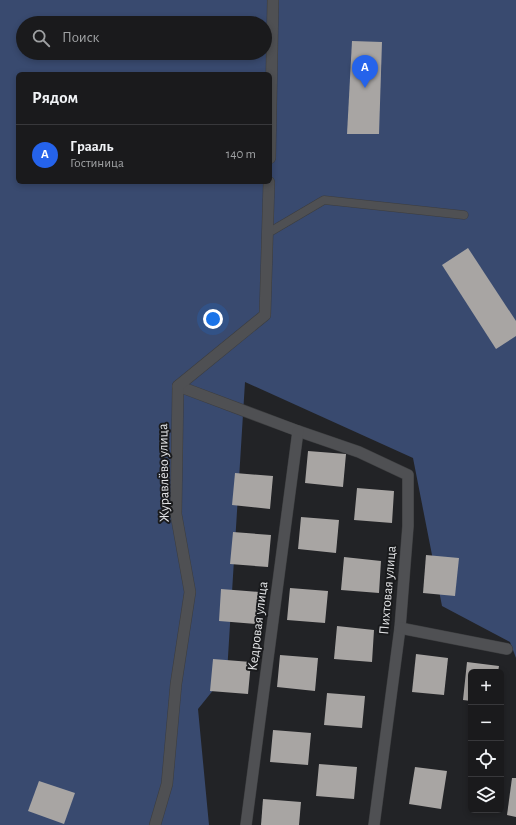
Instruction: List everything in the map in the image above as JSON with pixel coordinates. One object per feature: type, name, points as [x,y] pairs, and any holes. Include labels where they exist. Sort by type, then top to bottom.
[{"type":"street","points":[[272,53],[273,0]]},
{"type":"street","points":[[272,60],[272,72]]},
{"type":"street","points":[[178,386],[265,315],[269,184]]},
{"type":"street","points":[[178,386],[298,431]]},
{"type":"street","name":"Журавлёво улица","points":[[155,825],[167,784],[176,684],[190,592],[176,514],[178,386]]},
{"type":"street","name":"Пихтовая улица","points":[[298,431],[359,452],[408,475],[408,526],[400,628],[377,825]]},
{"type":"street","name":"Кедровая улица","points":[[246,825],[298,431]]},
{"type":"street","points":[[400,628],[507,649]]},
{"type":"lane","points":[[268,233],[324,200],[464,215]]},
{"type":"shaded area","points":[[0,0],[516,0],[516,658],[510,642],[442,606],[413,458],[245,382],[227,673],[198,709],[209,825],[0,825]]},
{"type":"building","points":[[352,41],[382,42],[379,134],[347,134]]},
{"type":"building","points":[[468,248],[516,321],[516,336],[496,349],[442,265]]},
{"type":"building","points":[[308,451],[346,454],[343,487],[305,483]]},
{"type":"building","points":[[235,473],[273,476],[270,509],[232,505]]},
{"type":"building","points":[[357,488],[394,491],[392,523],[354,520]]},
{"type":"building","points":[[301,517],[339,520],[336,553],[298,549]]},
{"type":"building","points":[[233,532],[271,535],[268,567],[230,564]]},
{"type":"building","points":[[426,555],[459,558],[455,596],[423,593]]},
{"type":"building","points":[[344,557],[381,561],[379,593],[341,590]]},
{"type":"building","points":[[290,588],[328,591],[325,623],[287,620]]},
{"type":"building","points":[[221,589],[259,592],[256,624],[219,621]]},
{"type":"building","points":[[337,626],[374,630],[372,662],[334,659]]},
{"type":"building","points":[[416,654],[448,658],[444,695],[412,692]]},
{"type":"building","points":[[280,655],[318,658],[315,691],[277,687]]},
{"type":"building","points":[[213,659],[251,662],[248,694],[210,691]]},
{"type":"building","points":[[467,662],[499,666],[498,669],[468,669],[468,701],[463,700]]},
{"type":"building","points":[[327,693],[365,696],[362,728],[324,725]]},
{"type":"building","points":[[273,730],[311,733],[308,765],[270,762]]},
{"type":"building","points":[[319,764],[357,767],[354,799],[316,796]]},
{"type":"building","points":[[415,767],[447,771],[441,809],[409,804]]},
{"type":"building","points":[[512,778],[516,778],[516,817],[507,815]]},
{"type":"building","points":[[39,781],[75,793],[64,824],[28,811]]},
{"type":"building","points":[[263,799],[301,802],[299,825],[261,825]]},
{"type":"place","name":"Грааль","points":[[365,88]]}]
